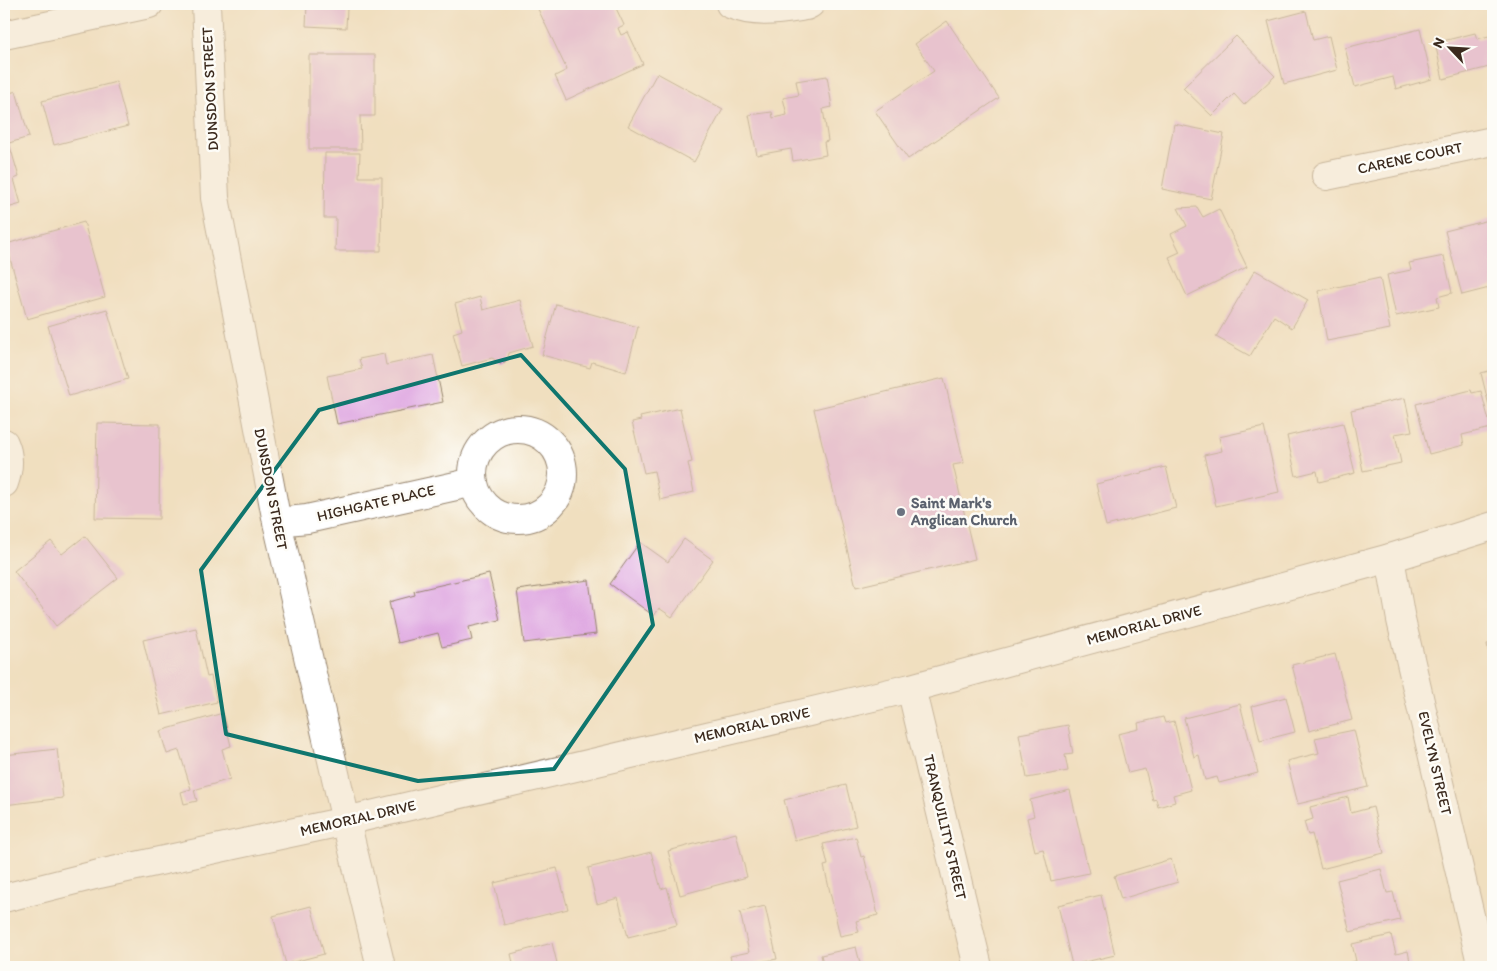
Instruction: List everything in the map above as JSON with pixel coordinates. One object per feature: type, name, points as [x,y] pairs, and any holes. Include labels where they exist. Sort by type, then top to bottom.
[{"type":"main road","points":[[4,35],[149,4]]},
{"type":"main road","name":"DUNSDON STREET","points":[[206,4],[215,198],[277,522],[381,967]]},
{"type":"main road","points":[[730,4],[752,10],[777,11],[810,4]]},
{"type":"main road","name":"CARENE COURT","points":[[1326,176],[1493,141]]},
{"type":"main road","points":[[4,443],[9,460],[4,483]]},
{"type":"main road","name":"HIGHGATE PLACE","points":[[277,522],[307,519],[474,482]]},
{"type":"main road","name":"MEMORIAL DRIVE","points":[[4,898],[99,874],[346,821],[911,688],[1390,558],[1493,526]]},
{"type":"main road","name":"EVELYN STREET","points":[[1390,558],[1401,620],[1484,937],[1482,967]]},
{"type":"main road","name":"TRANQUILITY STREET","points":[[911,688],[978,967]]},
{"type":"highlighted area","points":[[521,355],[625,469],[653,625],[554,769],[418,781],[226,734],[201,570],[319,410]]},
{"type":"building","points":[[307,4],[385,4],[385,9],[347,8],[346,28],[306,26]]},
{"type":"building","points":[[549,4],[614,4],[624,25],[618,28],[621,35],[628,32],[643,64],[566,100],[555,76],[567,70],[538,9]]},
{"type":"building","points":[[1306,11],[1313,40],[1329,36],[1337,70],[1284,84],[1268,21]]},
{"type":"building","points":[[947,21],[999,98],[908,159],[875,111],[934,71],[915,44]]},
{"type":"building","points":[[1420,29],[1432,79],[1396,89],[1393,77],[1355,87],[1345,48]]},
{"type":"building","points":[[1475,33],[1477,39],[1493,35],[1493,66],[1443,79],[1435,43]]},
{"type":"building","points":[[1236,36],[1275,76],[1244,105],[1234,94],[1212,116],[1183,88]]},
{"type":"building","points":[[309,55],[375,55],[375,116],[360,116],[361,149],[309,149]]},
{"type":"building","points":[[657,73],[723,109],[694,162],[628,126]]},
{"type":"building","points":[[827,76],[832,107],[823,109],[828,141],[824,142],[826,155],[793,161],[791,149],[757,155],[749,115],[772,112],[773,118],[787,115],[783,98],[799,95],[796,81]]},
{"type":"building","points":[[116,82],[128,126],[54,145],[42,101]]},
{"type":"building","points":[[16,91],[29,137],[9,143],[19,177],[14,179],[21,204],[4,209],[4,95]]},
{"type":"building","points":[[1174,124],[1224,134],[1211,199],[1162,189]]},
{"type":"building","points":[[325,153],[360,153],[359,177],[382,177],[381,251],[335,251],[336,218],[324,218]]},
{"type":"building","points":[[1197,207],[1203,217],[1219,209],[1247,267],[1187,296],[1169,257],[1180,252],[1171,234],[1187,226],[1178,208]]},
{"type":"building","points":[[1493,219],[1493,287],[1462,295],[1445,231]]},
{"type":"building","points":[[84,222],[105,297],[27,319],[6,244]]},
{"type":"building","points":[[1444,256],[1452,293],[1437,297],[1439,307],[1396,316],[1387,275],[1411,270],[1409,263]]},
{"type":"building","points":[[1255,270],[1308,300],[1292,328],[1274,316],[1250,356],[1216,337]]},
{"type":"building","points":[[1380,278],[1390,329],[1327,341],[1318,291]]},
{"type":"building","points":[[480,297],[483,310],[520,300],[533,346],[509,353],[508,359],[502,364],[492,358],[462,366],[453,333],[462,330],[455,304]]},
{"type":"building","points":[[556,304],[638,327],[626,372],[592,362],[590,368],[542,355]]},
{"type":"building","points":[[107,309],[128,379],[69,396],[48,326]]},
{"type":"building","points":[[384,354],[386,365],[433,355],[443,402],[337,424],[327,376],[362,369],[359,359]]},
{"type":"building","points":[[1493,370],[1493,422],[1481,373]]},
{"type":"building","name":"Saint Mark's Anglican Church","points":[[944,378],[964,463],[953,465],[975,559],[856,587],[814,409]]},
{"type":"building","points":[[1471,390],[1472,393],[1481,391],[1491,428],[1462,435],[1464,445],[1429,454],[1416,404]]},
{"type":"building","points":[[1405,398],[1412,431],[1395,434],[1401,463],[1363,471],[1351,410]]},
{"type":"building","points":[[680,408],[692,462],[688,463],[694,492],[660,500],[654,471],[644,473],[632,422],[641,420],[640,417]]},
{"type":"building","points":[[97,423],[160,424],[159,519],[95,518]]},
{"type":"building","points":[[1343,423],[1355,473],[1319,482],[1317,471],[1296,476],[1287,436]]},
{"type":"building","points":[[1264,427],[1279,492],[1216,506],[1204,455],[1222,451],[1219,437]]},
{"type":"building","points":[[1166,467],[1176,508],[1106,526],[1096,484]]},
{"type":"building","points":[[85,536],[118,578],[56,626],[14,571],[51,541],[62,554]]},
{"type":"building","points":[[684,539],[713,560],[672,617],[659,608],[654,616],[610,584],[640,542],[668,562]]},
{"type":"building","points":[[489,574],[500,620],[469,627],[472,640],[442,647],[438,633],[398,643],[389,602],[415,595],[414,591]]},
{"type":"building","points":[[589,580],[596,634],[524,643],[517,590]]},
{"type":"building","points":[[196,628],[207,677],[211,676],[217,702],[161,715],[143,640]]},
{"type":"building","points":[[1493,643],[1493,670],[1492,670],[1487,644]]},
{"type":"building","points":[[1335,654],[1352,720],[1309,731],[1292,665]]},
{"type":"building","points":[[1286,697],[1295,732],[1260,741],[1252,706]]},
{"type":"building","points":[[1240,704],[1258,773],[1219,783],[1217,777],[1205,780],[1199,755],[1194,757],[1184,718]]},
{"type":"building","points":[[223,713],[231,746],[222,749],[230,779],[194,790],[197,801],[184,804],[181,792],[191,789],[179,750],[167,754],[160,731]]},
{"type":"building","points":[[1163,717],[1165,723],[1174,721],[1191,790],[1173,795],[1175,802],[1158,807],[1156,799],[1153,800],[1145,769],[1128,773],[1118,734],[1139,729],[1138,723]]},
{"type":"building","points":[[1068,725],[1073,754],[1065,755],[1068,771],[1027,778],[1019,734]]},
{"type":"building","points":[[1354,730],[1368,787],[1298,804],[1287,761],[1319,753],[1315,738]]},
{"type":"building","points":[[57,749],[63,798],[4,805],[4,755]]},
{"type":"building","points":[[846,785],[856,826],[795,841],[784,800]]},
{"type":"building","points":[[1070,790],[1089,873],[1051,881],[1043,849],[1035,851],[1027,818],[1034,816],[1030,800]]},
{"type":"building","points":[[1348,797],[1351,813],[1373,807],[1384,853],[1321,869],[1312,834],[1308,835],[1304,822],[1313,819],[1310,807]]},
{"type":"building","points":[[736,833],[747,877],[680,895],[668,851]]},
{"type":"building","points":[[856,837],[861,857],[864,856],[878,915],[856,921],[859,932],[840,936],[824,866],[828,865],[823,844]]},
{"type":"building","points":[[651,852],[661,889],[667,887],[677,925],[628,937],[618,898],[597,904],[588,868]]},
{"type":"building","points":[[1171,859],[1178,882],[1121,899],[1114,876]]},
{"type":"building","points":[[557,868],[568,909],[504,925],[494,883]]},
{"type":"building","points":[[1381,869],[1387,893],[1393,892],[1400,920],[1350,932],[1337,880]]},
{"type":"building","points":[[1101,895],[1115,955],[1072,965],[1058,905]]},
{"type":"building","points":[[311,906],[324,954],[286,964],[273,916]]},
{"type":"building","points":[[765,906],[777,959],[733,967],[730,956],[749,952],[740,912]]},
{"type":"building","points":[[1391,935],[1396,954],[1408,951],[1411,967],[1339,967],[1338,965],[1356,961],[1352,944]]},
{"type":"building","points":[[552,943],[558,967],[514,967],[511,954]]},
{"type":"building","points":[[856,947],[861,967],[824,967],[821,955]]},
{"type":"building","points":[[1115,963],[1116,967],[1099,967]]},
{"type":"place","name":"Saint Mark's Anglican Church","points":[[901,512]]}]
